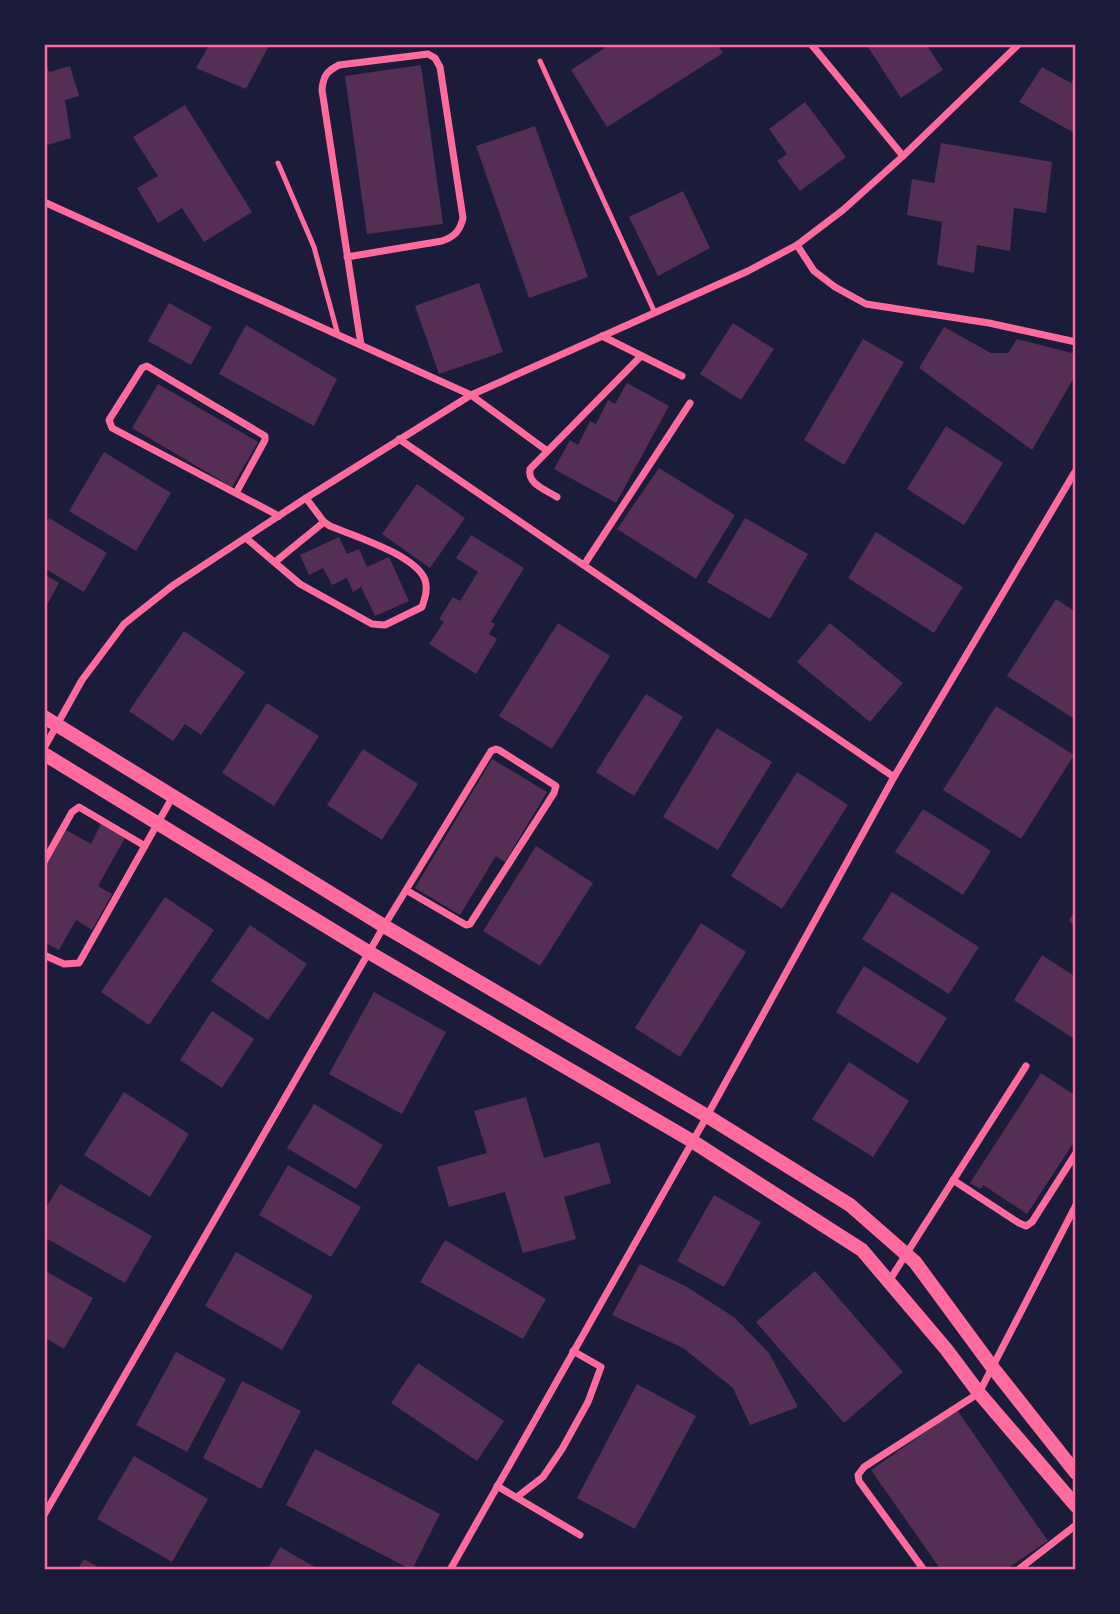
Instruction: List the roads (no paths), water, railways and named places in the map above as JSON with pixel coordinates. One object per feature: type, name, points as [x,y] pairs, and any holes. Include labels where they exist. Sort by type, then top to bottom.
[{"type":"main road","points":[[44,717],[384,926],[707,1116],[850,1205],[915,1262],[993,1368],[1076,1473]]},
{"type":"main road","points":[[44,754],[370,953],[692,1141],[862,1251],[1076,1506]]},
{"type":"street","points":[[811,44],[903,156]]},
{"type":"street","points":[[44,748],[82,680],[124,624],[172,586],[471,395],[748,271],[796,244],[843,210],[903,156],[1018,44]]},
{"type":"street","points":[[347,257],[442,241],[452,238],[461,228],[463,218],[440,67],[435,58],[428,54],[339,65],[330,69],[323,78],[322,90],[360,345]]},
{"type":"street","points":[[44,202],[471,395],[546,450]]},
{"type":"street","points":[[796,244],[814,271],[835,287],[866,304],[989,323],[1076,342]]},
{"type":"street","points":[[601,336],[682,376]]},
{"type":"street","points":[[558,497],[531,481],[530,469],[641,356]]},
{"type":"street","points":[[236,493],[265,436],[147,366],[142,368],[109,420],[112,428],[279,516]]},
{"type":"street","points":[[583,565],[690,402]]},
{"type":"street","points":[[399,439],[894,777]]},
{"type":"street","points":[[450,1570],[707,1116],[894,777],[1076,471]]},
{"type":"street","points":[[246,538],[300,584],[378,626],[422,607],[427,589],[419,569],[402,558],[324,522],[306,498]]},
{"type":"street","points":[[275,562],[324,522]]},
{"type":"street","points":[[44,1515],[384,926],[494,749],[556,786],[470,924],[466,925],[407,890]]},
{"type":"street","points":[[44,955],[64,964],[79,962],[173,796]]},
{"type":"street","points":[[44,862],[72,811],[79,807],[145,846]]},
{"type":"street","points":[[888,1282],[1026,1066]]},
{"type":"street","points":[[953,1180],[1026,1226],[1032,1222],[1076,1153]]},
{"type":"street","points":[[924,1570],[859,1481],[858,1475],[864,1467],[979,1393],[1076,1205]]},
{"type":"street","points":[[517,1497],[543,1478],[588,1402],[601,1367],[573,1351]]},
{"type":"street","points":[[497,1486],[580,1535]]},
{"type":"street","points":[[1018,1570],[1076,1525]]},
{"type":"lane","points":[[540,61],[655,313]]},
{"type":"lane","points":[[278,163],[314,247],[338,334]]}]
